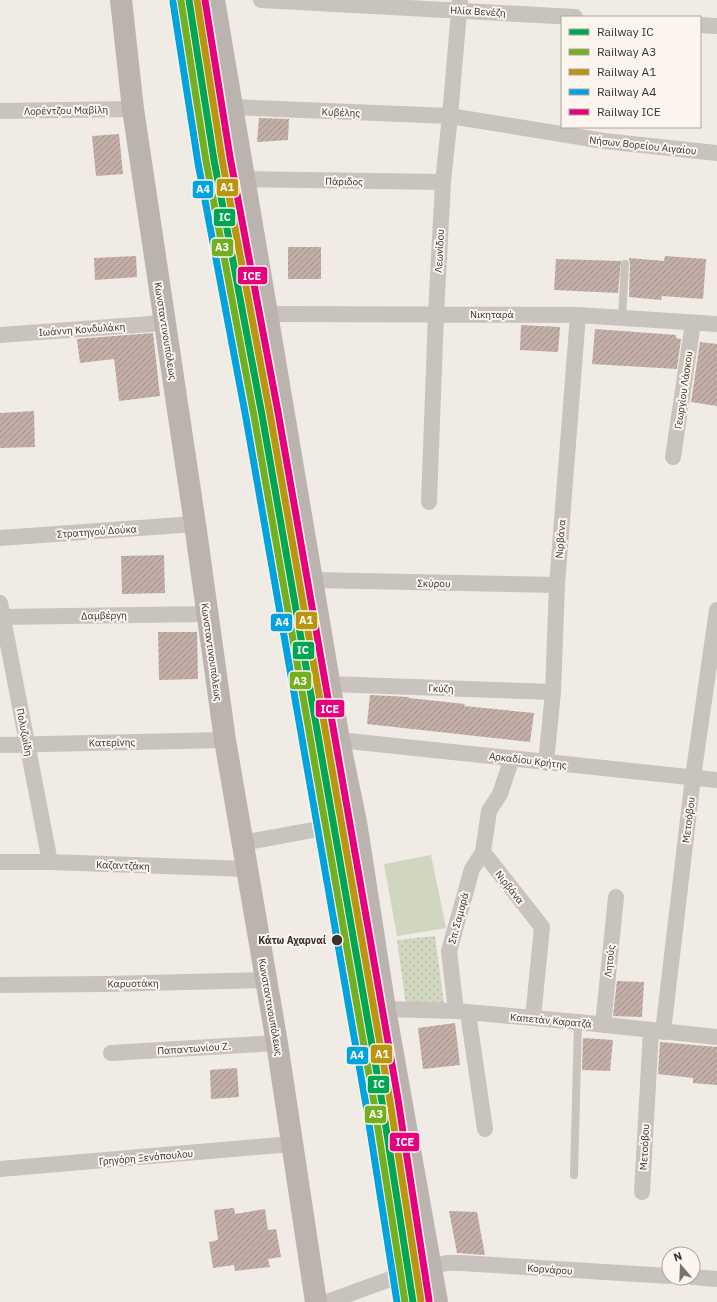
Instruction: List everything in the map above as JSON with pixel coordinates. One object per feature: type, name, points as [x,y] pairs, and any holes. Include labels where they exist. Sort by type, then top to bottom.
[{"type":"street","name":"Κωνσταντινουπόλεως","points":[[121,0],[133,109],[195,524],[225,740],[277,1043],[316,1302]]},
{"type":"street","points":[[214,0],[339,740],[356,822],[385,1009],[437,1302]]},
{"type":"street","name":"Ηλία Βενέζη","points":[[261,0],[459,5],[565,16]]},
{"type":"street","name":"Λεωνίδου","points":[[429,502],[436,314],[443,182],[459,5]]},
{"type":"street","points":[[701,24],[717,26]]},
{"type":"street","name":"Κυβέλης","points":[[232,107],[450,116]]},
{"type":"street","name":"Λορέντζου Μαβίλη","points":[[0,110],[133,109]]},
{"type":"street","name":"Νήσων Βορείου Αιγαίου","points":[[450,116],[604,141],[717,153]]},
{"type":"street","name":"Πάριδος","points":[[244,179],[443,182]]},
{"type":"street","name":"Νικηταρά","points":[[267,314],[578,315],[717,324]]},
{"type":"street","name":"Νιρβάνα","points":[[546,763],[553,692],[556,585],[578,315]]},
{"type":"street","name":"Ιωάννη Κονδυλάκη","points":[[0,335],[164,323]]},
{"type":"street","name":"Γεωργίου Λάσκου","points":[[673,457],[693,323]]},
{"type":"street","name":"Στρατηγού Δούκα","points":[[0,538],[195,524]]},
{"type":"street","name":"Σκύρου","points":[[312,580],[556,585]]},
{"type":"street","name":"Μετσόβου","points":[[642,1192],[657,1031],[717,610]]},
{"type":"street","name":"Δαμβέργη","points":[[1,612],[207,614]]},
{"type":"street","name":"Πολυζωίδη","points":[[1,612],[50,862]]},
{"type":"street","name":"Γκύζη","points":[[330,684],[553,692]]},
{"type":"street","name":"Κατερίνης","points":[[0,745],[225,740]]},
{"type":"street","name":"Αρκαδίου Κρήτης","points":[[339,740],[717,780]]},
{"type":"street","points":[[483,852],[489,811],[500,794],[512,758]]},
{"type":"street","points":[[242,843],[356,822]]},
{"type":"street","name":"Νιρβάνα","points":[[483,852],[542,927],[533,1018]]},
{"type":"street","name":"Σπ. Σαμαρά","points":[[483,852],[472,869],[449,951],[485,1129]]},
{"type":"street","name":"Καζαντζάκη","points":[[0,862],[50,862],[247,870]]},
{"type":"street","name":"Λητούς","points":[[603,1025],[616,897]]},
{"type":"street","name":"Καρυοτάκη","points":[[0,984],[106,984],[266,980]]},
{"type":"street","name":"Καπετάν Καρατζά","points":[[385,1009],[462,1012],[578,1022],[717,1037]]},
{"type":"street","name":"Παπαντωνίου Ζ.","points":[[111,1053],[277,1043]]},
{"type":"street","name":"Γρηγόρη Ξενόπουλου","points":[[0,1169],[292,1144]]},
{"type":"street","name":"Κορνάρου","points":[[328,1302],[430,1266],[446,1263],[661,1276]]},
{"type":"street","points":[[701,1278],[717,1279]]},
{"type":"lane","points":[[622,317],[625,264]]},
{"type":"lane","points":[[574,1175],[578,1022]]},
{"type":"green space","points":[[431,855],[446,928],[397,936],[384,864]]},
{"type":"green space","points":[[435,936],[444,1004],[406,1005],[397,940]]},
{"type":"building","points":[[259,118],[289,119],[288,140],[257,142]]},
{"type":"building","points":[[119,134],[123,174],[96,176],[92,136]]},
{"type":"building","points":[[288,247],[321,247],[321,279],[288,279]]},
{"type":"building","points":[[136,256],[137,277],[95,280],[94,258]]},
{"type":"building","points":[[665,256],[706,259],[703,299],[662,296],[661,300],[629,297],[629,258],[664,261]]},
{"type":"building","points":[[556,259],[621,261],[618,293],[554,290]]},
{"type":"building","points":[[521,325],[560,327],[558,352],[520,350]]},
{"type":"building","points":[[595,329],[676,335],[676,338],[681,339],[677,369],[592,364]]},
{"type":"building","points":[[153,333],[160,396],[119,401],[114,359],[80,363],[77,339]]},
{"type":"building","points":[[700,342],[717,344],[717,406],[691,402]]},
{"type":"building","points":[[34,411],[35,447],[0,448],[0,413]]},
{"type":"building","points":[[164,555],[165,593],[122,594],[121,556]]},
{"type":"building","points":[[158,632],[197,632],[198,679],[159,680]]},
{"type":"building","points":[[370,695],[409,697],[465,704],[464,706],[534,713],[530,742],[367,724]]},
{"type":"building","points":[[617,981],[644,982],[642,1017],[613,1016]]},
{"type":"building","points":[[455,1023],[460,1065],[423,1069],[418,1028]]},
{"type":"building","points":[[583,1038],[613,1040],[610,1071],[582,1070]]},
{"type":"building","points":[[660,1042],[717,1047],[717,1085],[693,1083],[693,1078],[658,1074]]},
{"type":"building","points":[[237,1068],[239,1097],[211,1099],[210,1070]]},
{"type":"building","points":[[234,1208],[235,1214],[265,1209],[268,1230],[276,1229],[281,1257],[268,1259],[270,1267],[235,1271],[234,1265],[213,1268],[209,1242],[218,1240],[214,1210]]},
{"type":"building","points":[[449,1211],[477,1212],[485,1255],[457,1253]]},
{"type":"rail line","name":"IC","points":[[189,0],[214,160],[262,415],[382,1102],[413,1302]]},
{"type":"rail line","name":"A1","points":[[197,0],[222,159],[270,414],[390,1101],[421,1301]]},
{"type":"rail line","name":"ICE","points":[[205,0],[230,157],[278,412],[398,1099],[429,1300]]},
{"type":"rail line","name":"A3","points":[[181,1],[206,161],[254,416],[374,1103],[405,1302]]},
{"type":"rail line","name":"A4","points":[[173,2],[198,163],[246,418],[366,1105],[397,1302]]},
{"type":"place","name":"Κάτω Αχαρναί","points":[[337,940]]}]
